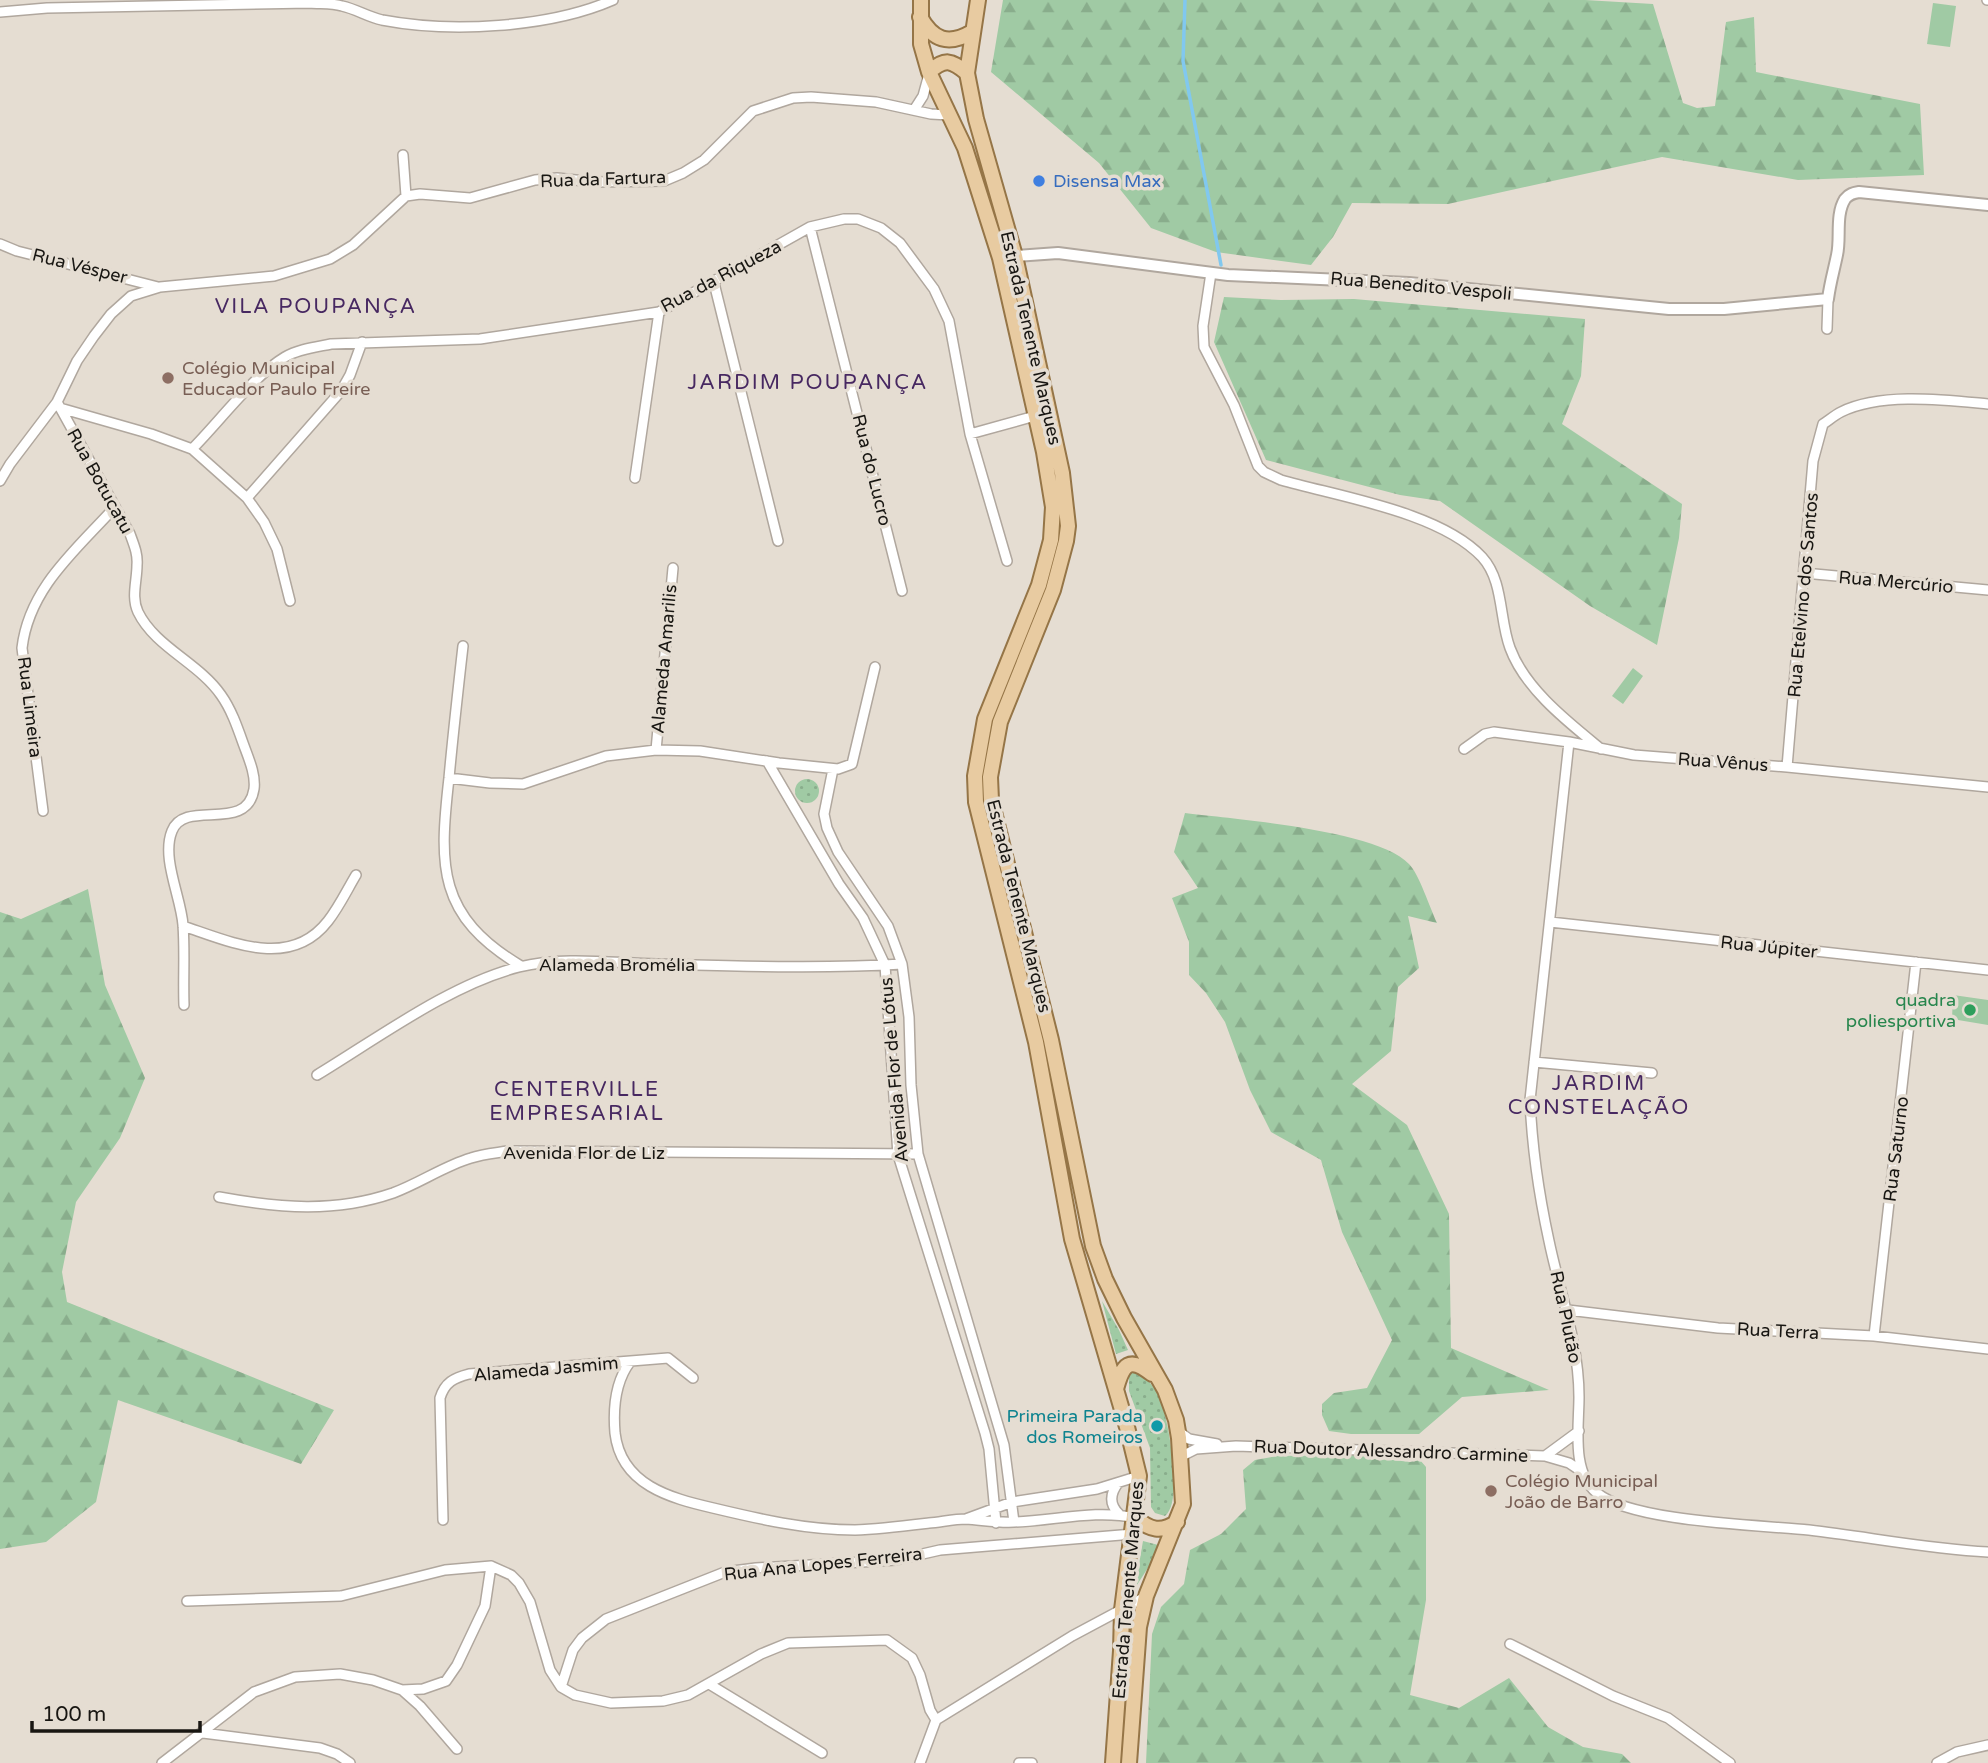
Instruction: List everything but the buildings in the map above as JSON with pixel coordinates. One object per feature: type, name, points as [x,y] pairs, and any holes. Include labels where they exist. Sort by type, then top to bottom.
[{"type":"main road","name":"Estrada Tenente Marques","points":[[921,0],[921,44],[929,72],[965,148],[1000,258],[1052,496],[1051,540],[1039,585],[985,719],[975,776],[976,802],[1036,1042],[1072,1239],[1139,1476],[1136,1518],[1122,1611],[1113,1763]]},
{"type":"main road","name":"Estrada Tenente Marques","points":[[978,0],[967,73],[991,174],[1015,256],[1062,473],[1068,526],[1065,549],[1053,590],[1000,722],[990,777],[991,800],[1051,1040],[1093,1246],[1105,1279],[1171,1404],[1180,1457],[1183,1504],[1146,1596],[1139,1627],[1129,1763]]},
{"type":"main road","points":[[920,15],[927,29],[942,38],[962,38],[972,32]]},
{"type":"main road","points":[[929,72],[939,63],[945,62],[956,64],[967,73]]},
{"type":"main road","points":[[949,115],[959,111],[972,98]]},
{"type":"main road","points":[[1116,1389],[1122,1369],[1128,1364],[1136,1364],[1156,1377]]},
{"type":"main road","points":[[1136,1518],[1151,1528],[1160,1530],[1177,1521]]},
{"type":"street","points":[[0,12],[47,8],[310,3],[340,5],[378,19],[421,27],[499,26],[570,15],[613,0]]},
{"type":"street","points":[[914,110],[923,96],[929,72]]},
{"type":"street","name":"Rua da Fartura","points":[[406,196],[420,194],[470,198],[535,180],[557,178],[594,182],[664,181],[704,160],[753,111],[793,98],[848,99],[949,115]]},
{"type":"street","points":[[0,481],[10,464],[58,405],[77,360],[111,314],[131,296],[160,287],[274,276],[330,259],[353,245],[406,196],[402,155]]},
{"type":"street","points":[[1827,329],[1828,299],[1837,255],[1841,211],[1843,201],[1849,194],[1859,192],[1988,205]]},
{"type":"street","name":"Rua da Riqueza","points":[[192,449],[267,370],[287,356],[310,348],[362,342],[480,340],[659,312],[810,227],[844,219],[858,219],[881,228],[900,243],[934,289],[949,321],[970,434],[1007,561]]},
{"type":"street","name":"Rua do Lucro","points":[[810,227],[902,591]]},
{"type":"street","name":"Rua Vésper","points":[[0,244],[17,251],[160,287]]},
{"type":"street","name":"Rua Benedito Vespoli","points":[[1015,256],[1058,253],[1211,273],[1409,283],[1669,309],[1724,309],[1828,299]]},
{"type":"street","points":[[1211,273],[1203,326],[1204,348],[1234,405],[1258,466],[1281,480],[1385,509],[1438,527],[1463,541],[1483,558],[1493,574],[1509,647],[1519,666],[1549,706],[1601,749]]},
{"type":"street","points":[[714,283],[778,541]]},
{"type":"street","points":[[635,478],[659,312]]},
{"type":"street","points":[[247,498],[341,391],[362,342]]},
{"type":"street","name":"Rua Etelvino dos Santos","points":[[1787,767],[1813,461],[1823,424],[1842,411],[1896,400],[1988,404]]},
{"type":"street","points":[[58,405],[192,449],[247,498],[264,522],[277,548],[290,601]]},
{"type":"street","name":"Rua Botucatu","points":[[58,405],[130,534],[137,554],[134,602],[138,612],[159,638],[220,693],[232,714],[253,772],[254,789],[240,810],[230,814],[188,816],[179,821],[169,840],[169,858],[183,926],[184,1005]]},
{"type":"street","points":[[970,434],[1035,416]]},
{"type":"street","name":"Rua Limeira","points":[[43,811],[22,648],[25,627],[43,588],[114,508]]},
{"type":"street","name":"Alameda Amarilis","points":[[656,750],[673,568]]},
{"type":"street","name":"Rua Mercúrio","points":[[1804,573],[1988,590]]},
{"type":"street","points":[[463,646],[443,844],[445,871],[453,897],[464,916],[505,957],[521,966]]},
{"type":"street","points":[[449,778],[523,784],[606,756],[656,750],[700,751],[833,769],[852,764],[875,667]]},
{"type":"street","name":"Rua Vênus","points":[[1464,749],[1485,734],[1494,732],[1634,755],[1988,787]]},
{"type":"street","name":"Rua Plutão","points":[[1569,743],[1530,1100],[1531,1131],[1549,1242],[1567,1310],[1577,1363],[1581,1471]]},
{"type":"street","name":"Avenida Flor de Lótus","points":[[767,761],[839,884],[863,918],[885,965],[898,1156],[985,1433],[996,1523]]},
{"type":"street","name":"Avenida Flor de Lótus","points":[[833,769],[824,814],[827,828],[838,852],[888,926],[902,964],[909,1017],[911,1085],[918,1154],[1001,1435],[1014,1522]]},
{"type":"street","points":[[183,926],[260,949],[283,949],[300,945],[328,921],[356,875]]},
{"type":"street","name":"Rua Júpiter","points":[[1550,922],[1988,970]]},
{"type":"street","name":"Alameda Bromélia","points":[[317,1074],[427,1008],[482,980],[521,966],[544,962],[724,966],[902,964]]},
{"type":"street","name":"Rua Saturno","points":[[1874,1336],[1916,962]]},
{"type":"street","points":[[1534,1062],[1652,1073]]},
{"type":"street","name":"Avenida Flor de Liz","points":[[219,1196],[287,1207],[344,1206],[396,1192],[471,1157],[508,1151],[898,1156],[918,1154]]},
{"type":"street","name":"Rua Terra","points":[[1567,1310],[1718,1328],[1874,1336],[1988,1349]]},
{"type":"street","name":"Alameda Jasmim","points":[[443,1520],[439,1411],[443,1389],[448,1383],[469,1374],[668,1358],[693,1378]]},
{"type":"street","points":[[630,1362],[624,1371],[615,1403],[616,1440],[623,1460],[635,1477],[653,1490],[674,1499],[772,1521],[825,1529],[883,1529],[965,1519],[996,1523],[1119,1514],[1136,1518]]},
{"type":"street","name":"Rua Doutor Alessandro Carmine","points":[[1177,1430],[1196,1441],[1236,1446],[1545,1456],[1569,1463],[1581,1471]]},
{"type":"street","name":"Rua Doutor Alessandro Carmine","points":[[1545,1456],[1579,1431]]},
{"type":"street","name":"Rua Doutor Alessandro Carmine","points":[[1180,1457],[1196,1449],[1236,1446]]},
{"type":"street","points":[[1581,1471],[1594,1491],[1608,1501],[1630,1508],[1748,1525],[1809,1530],[1897,1544],[1988,1552]]},
{"type":"street","points":[[965,1519],[1012,1502],[1097,1489],[1139,1476]]},
{"type":"street","points":[[1118,1483],[1113,1491],[1112,1503],[1119,1514]]},
{"type":"street","name":"Rua Ana Lopes Ferreira","points":[[561,1688],[573,1650],[582,1638],[606,1619],[725,1572],[896,1560],[940,1550],[1133,1534]]},
{"type":"street","points":[[187,1601],[341,1596],[445,1570],[491,1566],[511,1575],[519,1583],[530,1602],[550,1670],[561,1688],[575,1695],[611,1703],[663,1701],[688,1695],[761,1654],[788,1643],[887,1640],[912,1658],[936,1720]]},
{"type":"street","points":[[162,1763],[254,1692],[295,1677],[340,1674],[373,1680],[402,1690],[423,1689],[446,1681],[457,1665],[485,1606],[491,1566]]},
{"type":"street","points":[[919,1763],[936,1720],[1072,1636],[1146,1596]]},
{"type":"street","points":[[1510,1644],[1613,1696],[1668,1718],[1730,1763]]},
{"type":"street","points":[[709,1684],[822,1753]]},
{"type":"street","points":[[402,1690],[420,1706],[457,1749]]},
{"type":"street","points":[[203,1733],[320,1748],[337,1754],[350,1763]]},
{"type":"street","points":[[1937,1763],[1957,1752],[1988,1745]]},
{"type":"street","points":[[1018,1763],[1032,1763]]},
{"type":"green space","points":[[1003,0],[1585,0],[1653,4],[1683,103],[1697,108],[1715,106],[1726,22],[1754,17],[1756,72],[1920,104],[1924,175],[1798,180],[1662,157],[1448,204],[1352,203],[1333,237],[1311,265],[1216,252],[1151,228],[1099,163],[991,72]]},
{"type":"green space","points":[[1933,3],[1956,6],[1950,47],[1927,44]]},
{"type":"green space","points":[[1224,297],[1281,300],[1354,299],[1585,319],[1581,376],[1562,424],[1682,504],[1679,538],[1657,645],[1590,606],[1440,501],[1400,495],[1266,460],[1214,342]]},
{"type":"green space","points":[[1633,668],[1643,676],[1623,704],[1612,696]]},
{"type":"green space","points":[[807,779],[816,782],[819,791],[816,800],[807,803],[798,800],[795,791],[798,782]]},
{"type":"green space","points":[[1185,813],[1304,828],[1337,835],[1392,852],[1413,869],[1437,923],[1408,916],[1419,968],[1398,987],[1391,1051],[1352,1084],[1407,1125],[1449,1214],[1451,1348],[1549,1390],[1462,1397],[1419,1434],[1351,1434],[1329,1431],[1322,1415],[1322,1404],[1334,1393],[1367,1388],[1392,1340],[1342,1232],[1321,1160],[1271,1132],[1250,1090],[1225,1022],[1206,993],[1189,975],[1189,942],[1172,898],[1198,888],[1174,852]]},
{"type":"green space","points":[[88,889],[105,985],[145,1078],[120,1138],[76,1202],[62,1272],[67,1302],[334,1410],[301,1464],[118,1400],[96,1502],[46,1542],[0,1549],[0,912],[21,919]]},
{"type":"green space","name":"quadra poliesportiva","points":[[1953,995],[1988,1000],[1988,1025],[1952,1019]]},
{"type":"green space","points":[[1102,1301],[1119,1330],[1128,1350],[1116,1354]]},
{"type":"green space","points":[[1129,1371],[1140,1371],[1158,1394],[1163,1409],[1174,1478],[1171,1508],[1165,1516],[1155,1513],[1151,1507],[1150,1448],[1129,1391]]},
{"type":"green space","points":[[1352,1455],[1410,1462],[1420,1460],[1426,1467],[1426,1600],[1410,1695],[1459,1708],[1509,1678],[1548,1727],[1583,1747],[1622,1754],[1631,1763],[1146,1763],[1152,1634],[1161,1607],[1184,1584],[1190,1550],[1221,1534],[1246,1509],[1243,1470],[1255,1460],[1277,1456]]},
{"type":"green space","points":[[1143,1541],[1162,1546],[1135,1588]]},
{"type":"waterway","points":[[1185,0],[1183,61],[1221,265]]},
{"type":"place","name":"Disensa Max","points":[[1039,181]]},
{"type":"place","name":"Colégio Municipal Educador Paulo Freire","points":[[168,378]]},
{"type":"place","name":"quadra poliesportiva","points":[[1970,1010]]},
{"type":"place","name":"Primeira Parada dos Romeiros","points":[[1157,1426]]},
{"type":"place","name":"Colégio Municipal João de Barro","points":[[1491,1491]]},
{"type":"district","name":"VILA POUPANÇA","points":[[316,306]]},
{"type":"district","name":"JARDIM POUPANÇA","points":[[808,382]]},
{"type":"district","name":"JARDIM CONSTELAÇÃO","points":[[1599,1095]]},
{"type":"district","name":"CENTERVILLE EMPRESARIAL","points":[[577,1101]]}]
